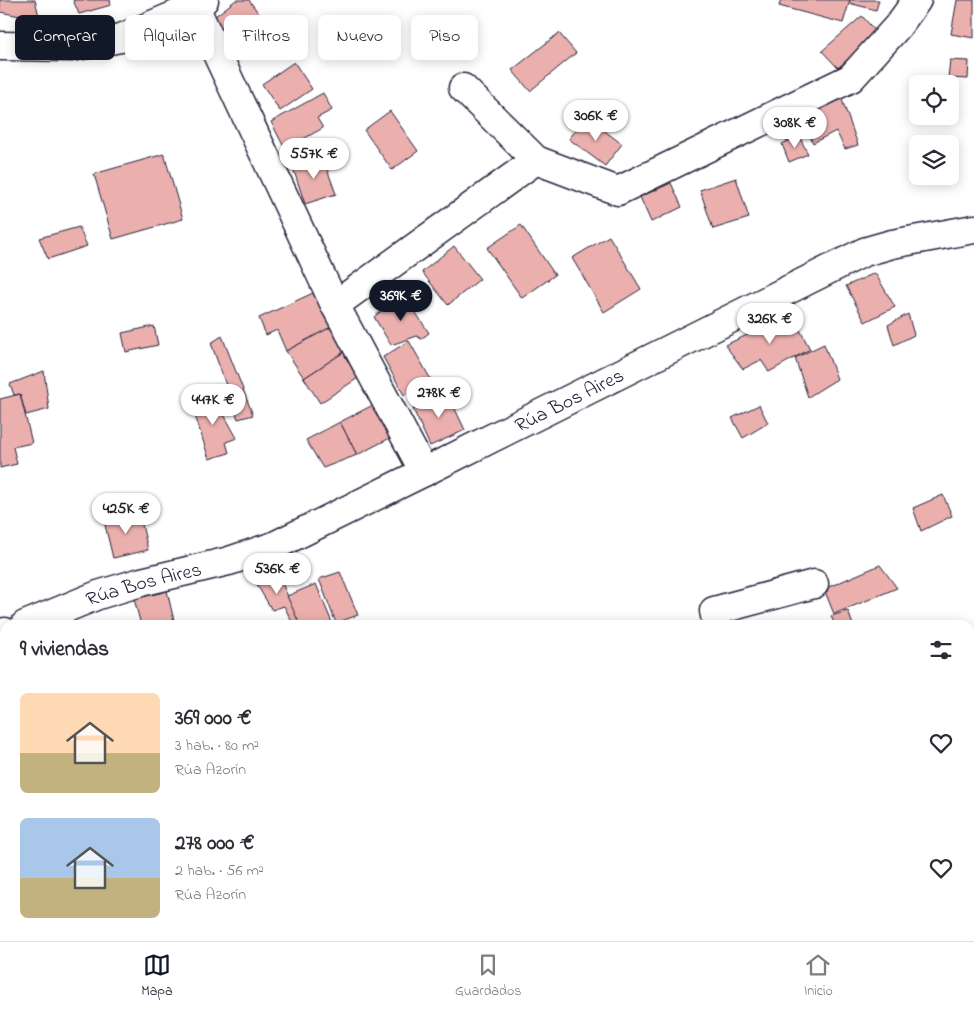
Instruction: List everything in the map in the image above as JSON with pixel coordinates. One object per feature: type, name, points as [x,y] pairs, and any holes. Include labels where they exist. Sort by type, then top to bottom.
[{"type":"street","points":[[463,88],[536,160],[618,191],[851,78],[898,26],[917,0]]},
{"type":"street","points":[[0,46],[71,47],[121,38],[200,3],[335,304],[424,472]]},
{"type":"street","points":[[335,304],[536,160]]},
{"type":"street","name":"Rúa Bos Aires","points":[[38,620],[113,591],[141,582],[229,561],[252,554],[298,535],[864,252],[892,244],[974,229]]},
{"type":"street","points":[[716,620],[714,611],[814,584]]},
{"type":"building","points":[[0,0],[35,0],[39,15],[15,15],[0,12]]},
{"type":"building","points":[[73,0],[110,0],[111,5],[79,14]]},
{"type":"building","points":[[236,0],[249,0],[260,15],[224,15],[224,36],[214,17]]},
{"type":"building","points":[[781,0],[850,0],[843,23],[779,6]]},
{"type":"building","points":[[850,0],[879,0],[876,10],[849,3]]},
{"type":"building","points":[[957,0],[974,0],[974,38],[951,34]]},
{"type":"building","points":[[862,16],[877,33],[838,68],[822,51]]},
{"type":"building","points":[[559,33],[576,53],[530,91],[512,70]]},
{"type":"building","points":[[950,60],[969,61],[968,79],[959,79],[959,75],[948,75]]},
{"type":"building","points":[[294,62],[312,89],[280,111],[262,84]]},
{"type":"building","points":[[323,93],[332,110],[317,118],[323,128],[285,149],[271,122]]},
{"type":"building","points":[[840,94],[858,145],[845,149],[836,131],[813,143],[798,112]]},
{"type":"building","points":[[390,111],[418,151],[392,170],[364,130]]},
{"type":"building","points":[[586,117],[622,144],[605,166],[569,139]]},
{"type":"building","points":[[799,136],[808,154],[789,162],[782,144]]},
{"type":"building","points":[[164,154],[183,219],[113,239],[94,174]]},
{"type":"building","points":[[322,155],[336,194],[305,204],[292,165]]},
{"type":"building","points":[[736,178],[749,218],[713,229],[700,190]]},
{"type":"building","points":[[671,183],[682,207],[651,222],[640,197]]},
{"type":"building","points":[[521,225],[555,275],[522,298],[487,248]]},
{"type":"building","points":[[79,227],[87,246],[48,259],[39,238]]},
{"type":"building","points":[[609,236],[641,289],[604,312],[572,258]]},
{"type":"building","points":[[454,246],[480,279],[448,305],[422,272]]},
{"type":"building","points":[[875,273],[895,307],[865,322],[846,286]]},
{"type":"building","points":[[313,293],[331,327],[286,351],[277,330],[266,335],[259,318]]},
{"type":"building","points":[[403,293],[429,333],[421,339],[417,336],[391,345],[374,317]]},
{"type":"building","points":[[908,314],[914,335],[894,345],[888,325]]},
{"type":"building","points":[[792,315],[810,349],[769,372],[761,360],[743,369],[725,345]]},
{"type":"building","points":[[154,326],[158,345],[126,352],[122,333]]},
{"type":"building","points":[[331,327],[344,352],[304,378],[286,351]]},
{"type":"building","points":[[222,336],[253,415],[238,419],[211,343]]},
{"type":"building","points":[[409,341],[430,378],[404,395],[383,357]]},
{"type":"building","points":[[824,344],[837,379],[808,397],[795,358]]},
{"type":"building","points":[[344,352],[358,378],[320,403],[304,378]]},
{"type":"building","points":[[44,371],[49,409],[26,415],[20,394],[14,395],[10,384]]},
{"type":"building","points":[[447,392],[465,430],[430,446],[413,409]]},
{"type":"building","points":[[212,393],[237,438],[226,442],[229,453],[209,459],[191,403]]},
{"type":"building","points":[[20,394],[32,443],[13,447],[17,464],[0,468],[0,399]]},
{"type":"building","points":[[373,405],[390,438],[357,455],[340,422]]},
{"type":"building","points":[[759,405],[768,423],[743,438],[732,418]]},
{"type":"building","points":[[340,422],[357,455],[323,468],[306,440]]},
{"type":"building","points":[[943,495],[952,516],[921,531],[913,508]]},
{"type":"building","points":[[139,512],[148,550],[113,558],[104,521]]},
{"type":"building","points":[[880,565],[897,588],[834,614],[824,589]]},
{"type":"building","points":[[277,572],[298,619],[291,620],[284,606],[272,610],[257,585]]},
{"type":"building","points":[[340,572],[358,615],[344,620],[335,620],[319,579]]},
{"type":"building","points":[[316,584],[331,620],[298,620],[287,596]]},
{"type":"building","points":[[167,591],[174,620],[140,620],[134,599]]},
{"type":"building","points":[[848,611],[851,620],[833,620],[831,616]]}]
